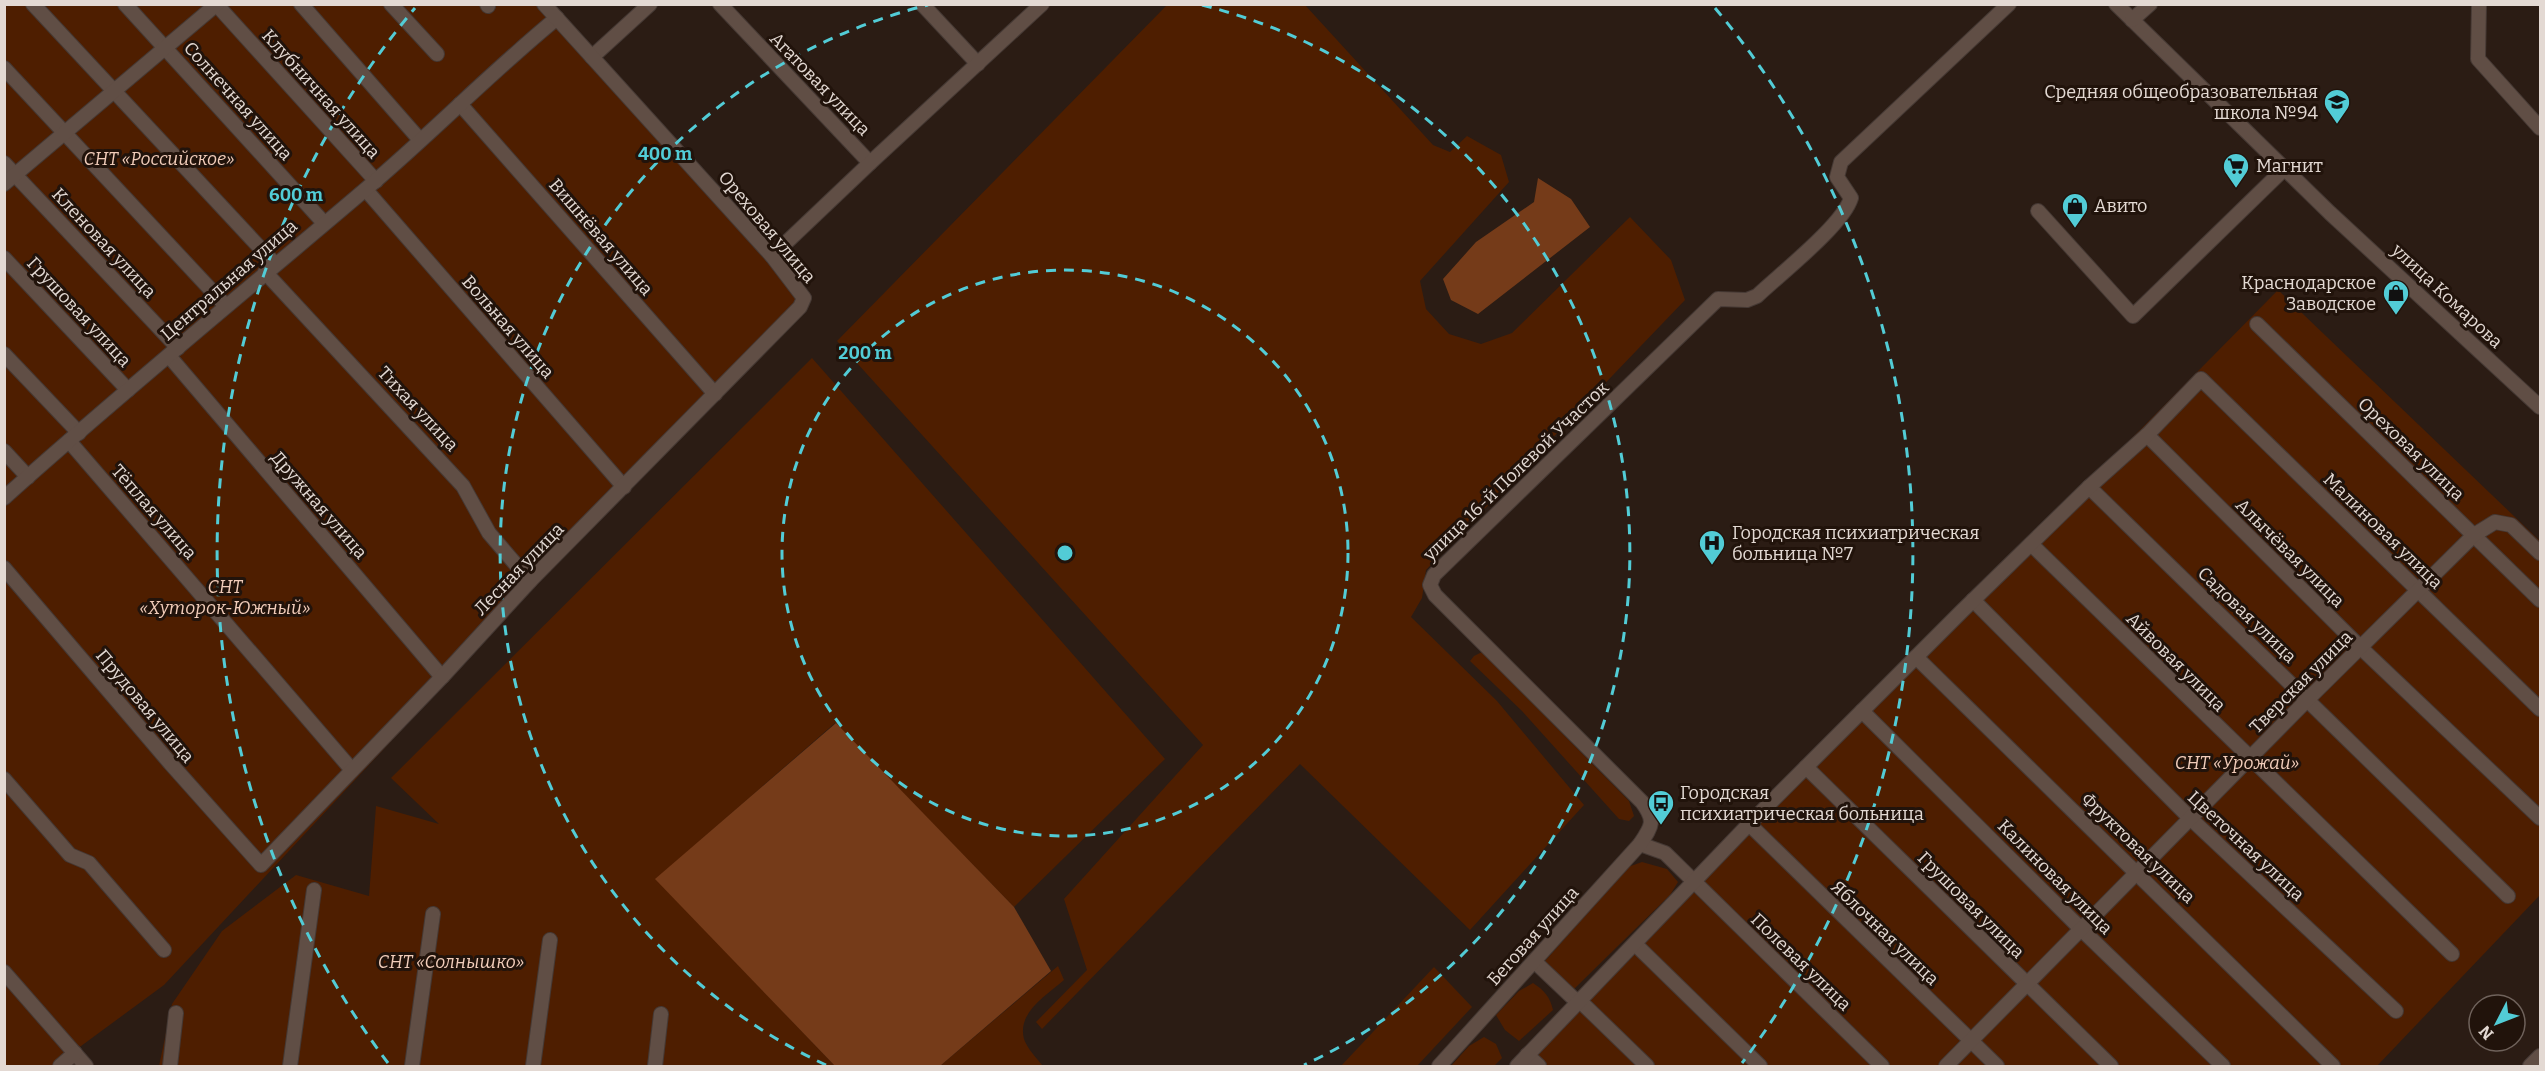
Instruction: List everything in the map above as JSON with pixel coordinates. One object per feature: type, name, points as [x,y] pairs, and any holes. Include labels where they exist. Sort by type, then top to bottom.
[{"type":"street","name":"Тихая улица","points":[[33,4],[115,90],[463,486],[489,533],[530,581]]},
{"type":"street","name":"Солнечная улица","points":[[124,4],[324,223]]},
{"type":"street","points":[[301,4],[420,140]]},
{"type":"street","points":[[391,4],[437,54]]},
{"type":"street","name":"Ореховая улица","points":[[544,4],[772,256],[804,298]]},
{"type":"street","points":[[592,57],[650,4]]},
{"type":"street","name":"Агатовая улица","points":[[720,4],[870,163]]},
{"type":"street","points":[[922,4],[978,64]]},
{"type":"street","points":[[772,256],[1042,4]]},
{"type":"street","name":"улица 16-й Полевой Участок","points":[[1651,827],[1650,813],[1642,802],[1435,595],[1430,585],[1434,575],[1714,302],[1718,299],[1747,300],[1757,296],[1832,226],[1849,206],[1851,198],[1837,177],[1839,167],[2009,4]]},
{"type":"street","points":[[2038,211],[2133,316],[2284,169],[2140,14],[2116,4]]},
{"type":"street","points":[[2479,4],[2478,59],[2541,128]]},
{"type":"street","points":[[4,184],[216,5]]},
{"type":"street","name":"Клубничная улица","points":[[216,5],[371,185]]},
{"type":"street","name":"Центральная улица","points":[[4,498],[270,268],[371,185],[557,18]]},
{"type":"street","points":[[4,68],[226,306]]},
{"type":"street","name":"Вишнёвая улица","points":[[460,104],[715,394]]},
{"type":"street","name":"Кленовая улица","points":[[4,163],[173,352]]},
{"type":"street","name":"улица Комарова","points":[[2284,169],[2541,407]]},
{"type":"street","name":"Вольная улица","points":[[371,185],[624,487]]},
{"type":"street","name":"Грушовая улица","points":[[4,258],[128,390]]},
{"type":"street","name":"Лесная улица","points":[[261,865],[442,677],[530,581],[800,307],[804,298]]},
{"type":"street","name":"Ореховая улица","points":[[2257,324],[2541,600]]},
{"type":"street","name":"Дружная улица","points":[[173,352],[442,677]]},
{"type":"street","points":[[4,354],[74,437]]},
{"type":"street","name":"Малиновая улица","points":[[2147,435],[2201,379],[2541,709]]},
{"type":"street","points":[[1517,1066],[1581,1002],[1749,824],[1973,600],[2089,487],[2147,435]]},
{"type":"street","name":"Алычёвая улица","points":[[2147,435],[2360,647],[2541,818]]},
{"type":"street","name":"Тёплая улица","points":[[74,437],[352,770]]},
{"type":"street","points":[[4,451],[28,477]]},
{"type":"street","name":"Садовая улица","points":[[2089,487],[2508,896]]},
{"type":"street","name":"Тверская улица","points":[[1946,1066],[2307,700],[2474,535],[2495,522],[2511,525],[2541,553]]},
{"type":"street","name":"Айвовая улица","points":[[2031,544],[2250,760],[2452,954]]},
{"type":"street","name":"Прудовая улица","points":[[4,568],[170,763],[261,865]]},
{"type":"street","name":"Цветочная улица","points":[[1973,600],[2191,819],[2396,1011]]},
{"type":"street","name":"Фруктовая улица","points":[[1916,657],[2333,1066]]},
{"type":"street","name":"Калиновая улица","points":[[1862,711],[2081,929],[2223,1066]]},
{"type":"street","name":"Грушовая улица","points":[[1806,767],[2111,1066]]},
{"type":"street","points":[[4,779],[70,855],[89,863],[164,950]]},
{"type":"street","name":"Яблочная улица","points":[[1749,824],[1997,1066]]},
{"type":"street","name":"Беговая улица","points":[[1439,1066],[1640,844],[1651,827]]},
{"type":"street","name":"Полевая улица","points":[[1640,844],[1665,853],[1882,1066]]},
{"type":"street","points":[[290,1066],[314,890]]},
{"type":"street","points":[[412,1066],[433,914]]},
{"type":"street","points":[[533,1066],[550,940]]},
{"type":"street","points":[[1635,944],[1760,1066]]},
{"type":"street","points":[[1534,961],[1573,998],[1581,1002],[1647,1066]]},
{"type":"street","points":[[4,972],[86,1066]]},
{"type":"street","points":[[170,1066],[176,1013]]},
{"type":"street","points":[[655,1066],[661,1014]]},
{"type":"street","points":[[60,1066],[75,1053]]},
{"type":"street","points":[[1527,1055],[1539,1066]]},
{"type":"street","points":[[2530,1066],[2541,1056]]},
{"type":"green space","name":"СНТ «Хуторок-Южный»","points":[[5,5],[544,5],[803,299],[164,985],[77,1049],[95,1066],[5,1066]]},
{"type":"green space","points":[[1167,5],[1305,5],[1433,145],[1450,152],[1467,136],[1501,155],[1509,182],[1420,281],[1426,309],[1449,334],[1481,344],[1512,333],[1630,217],[1671,260],[1685,300],[1426,570],[1422,598],[1411,617],[1497,701],[1584,805],[1470,930],[1300,764],[1042,1029],[1036,1022],[1087,970],[1064,899],[1203,745],[837,341]]},
{"type":"green space","name":"СНТ «Урожай»","points":[[2278,290],[2540,541],[2540,895],[2377,1066],[1513,1066]]},
{"type":"green space","name":"СНТ «Солнышко»","points":[[812,358],[1165,759],[1014,907],[835,723],[656,879],[835,1066],[159,1066],[172,1004],[222,931],[296,875],[369,896],[376,806],[439,824],[391,778]]},
{"type":"green space","points":[[1482,652],[1629,801],[1634,816],[1629,821],[1619,819],[1522,711],[1470,661]]},
{"type":"green space","points":[[1642,862],[1667,869],[1678,882],[1670,895],[1574,989],[1550,971],[1545,961],[1628,867]]},
{"type":"green space","points":[[1058,966],[1064,980],[1035,1005],[1023,1029],[1025,1042],[1043,1066],[940,1066]]},
{"type":"green space","points":[[1434,967],[1472,1007],[1417,1066],[1341,1066]]},
{"type":"green space","points":[[1533,983],[1546,994],[1553,1010],[1519,1041],[1505,1030],[1496,1015],[1519,991]]},
{"type":"green space","points":[[1484,1037],[1496,1044],[1502,1058],[1494,1066],[1451,1066],[1469,1046]]},
{"type":"shaded area","points":[[1538,178],[1571,199],[1590,227],[1478,314],[1451,300],[1443,279],[1476,242],[1534,202]]},
{"type":"shaded area","points":[[836,723],[1014,907],[1051,971],[940,1066],[835,1066],[655,879]]},
{"type":"place","name":"Средняя общеобразовательная школа №94","points":[[2337,125]]},
{"type":"place","name":"Магнит","points":[[2236,189]]},
{"type":"place","name":"Авито","points":[[2075,229]]},
{"type":"place","name":"Краснодарское Заводское","points":[[2396,316]]},
{"type":"place","name":"Городская психиатрическая больница №7","points":[[1712,566]]},
{"type":"place","name":"Городская психиатрическая больница","points":[[1661,826]]},
{"type":"park label","name":"СНТ «Российское»","points":[[159,159]]}]
